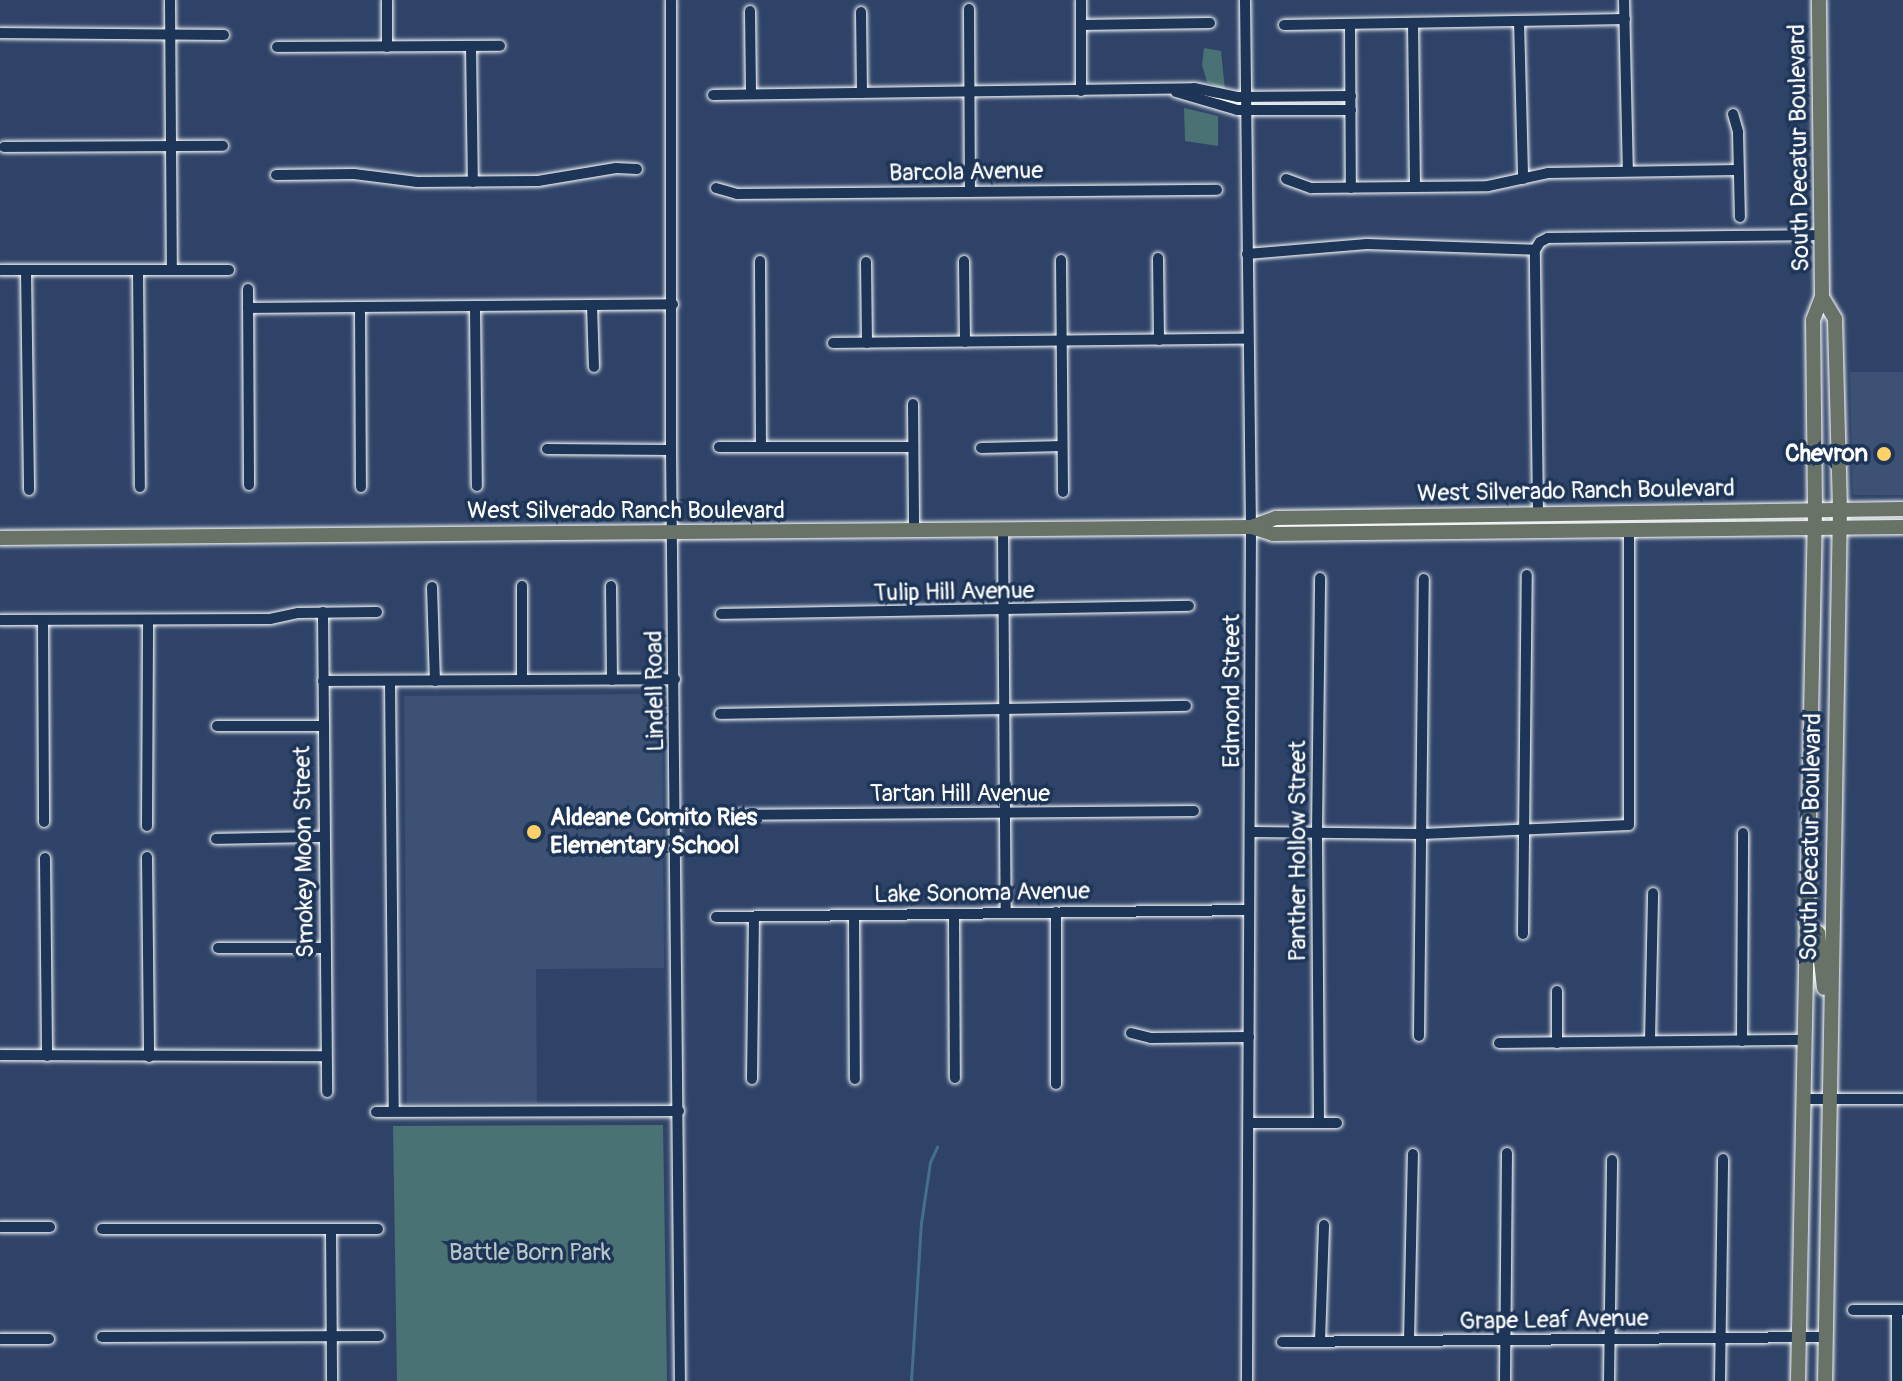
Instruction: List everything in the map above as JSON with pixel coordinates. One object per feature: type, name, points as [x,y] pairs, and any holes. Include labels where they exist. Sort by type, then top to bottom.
[{"type":"main road","name":"South Decatur Boulevard","points":[[1798,1381],[1815,508],[1813,320],[1822,297],[1819,0]]},
{"type":"main road","name":"South Decatur Boulevard","points":[[1822,297],[1835,319],[1840,508],[1825,1381]]},
{"type":"main road","name":"West Silverado Ranch Boulevard","points":[[1251,527],[1276,518],[1903,509]]},
{"type":"main road","name":"West Silverado Ranch Boulevard","points":[[0,538],[1251,527],[1273,534],[1903,527]]},
{"type":"main road","points":[[1806,923],[1818,933],[1818,956],[1830,1016]]},
{"type":"street","points":[[170,0],[172,270]]},
{"type":"street","points":[[387,0],[387,47]]},
{"type":"street","name":"Lindell Road","points":[[671,0],[671,450],[680,1381]]},
{"type":"street","points":[[1081,0],[1081,91]]},
{"type":"street","name":"Edmond Street","points":[[1245,0],[1252,832],[1247,1381]]},
{"type":"street","points":[[1624,0],[1628,171]]},
{"type":"street","points":[[969,9],[970,192]]},
{"type":"street","points":[[750,11],[751,94]]},
{"type":"street","points":[[861,12],[862,93]]},
{"type":"street","points":[[1284,25],[1625,19]]},
{"type":"street","points":[[1519,21],[1523,179]]},
{"type":"street","points":[[1081,25],[1210,23]]},
{"type":"street","points":[[1413,23],[1415,187]]},
{"type":"street","points":[[1350,24],[1351,188]]},
{"type":"street","points":[[0,33],[224,35]]},
{"type":"street","points":[[471,46],[473,182]]},
{"type":"street","points":[[277,47],[500,46]]},
{"type":"street","points":[[713,95],[1201,89],[1246,97],[1351,96]]},
{"type":"street","points":[[1170,90],[1220,107],[1246,111],[1351,110]]},
{"type":"street","points":[[1733,114],[1738,132],[1740,217]]},
{"type":"street","points":[[4,147],[223,146]]},
{"type":"street","points":[[276,175],[354,174],[417,182],[538,181],[616,168],[637,169]]},
{"type":"street","points":[[1286,179],[1311,188],[1488,186],[1548,173],[1738,170]]},
{"type":"street","name":"Barcola Avenue","points":[[716,188],[737,194],[1217,190]]},
{"type":"street","points":[[1247,254],[1367,244],[1537,246],[1548,238],[1822,235]]},
{"type":"street","points":[[1537,246],[1538,513]]},
{"type":"street","points":[[1158,258],[1159,340]]},
{"type":"street","points":[[1061,260],[1063,492]]},
{"type":"street","points":[[760,261],[761,447]]},
{"type":"street","points":[[964,261],[965,342]]},
{"type":"street","points":[[866,262],[867,343]]},
{"type":"street","points":[[0,270],[229,270]]},
{"type":"street","points":[[26,270],[29,490]]},
{"type":"street","points":[[138,270],[140,487]]},
{"type":"street","points":[[248,289],[249,485]]},
{"type":"street","points":[[248,308],[673,304]]},
{"type":"street","points":[[592,305],[594,367]]},
{"type":"street","points":[[360,307],[361,487]]},
{"type":"street","points":[[475,307],[477,486]]},
{"type":"street","points":[[833,343],[1248,339]]},
{"type":"street","points":[[913,404],[914,531]]},
{"type":"street","points":[[981,448],[1062,446]]},
{"type":"street","points":[[719,447],[913,447]]},
{"type":"street","points":[[547,449],[671,450]]},
{"type":"street","points":[[1003,530],[1006,913]]},
{"type":"street","points":[[1252,832],[1422,834],[1522,827],[1629,825],[1629,530]]},
{"type":"street","points":[[1523,934],[1527,575]]},
{"type":"street","name":"Panther Hollow Street","points":[[1319,1123],[1317,831],[1320,578]]},
{"type":"street","points":[[1419,1036],[1424,579]]},
{"type":"street","points":[[522,586],[522,680]]},
{"type":"street","points":[[611,586],[612,680]]},
{"type":"street","points":[[432,587],[435,681]]},
{"type":"street","name":"Tulip Hill Avenue","points":[[721,614],[1004,612],[1189,606]]},
{"type":"street","points":[[0,620],[270,619],[323,612],[377,612]]},
{"type":"street","name":"Smokey Moon Street","points":[[323,612],[327,1092]]},
{"type":"street","points":[[43,620],[44,822]]},
{"type":"street","points":[[147,826],[148,620]]},
{"type":"street","points":[[323,681],[675,679]]},
{"type":"street","points":[[390,681],[394,1111]]},
{"type":"street","points":[[720,714],[1186,706]]},
{"type":"street","points":[[217,726],[323,726]]},
{"type":"street","name":"Tartan Hill Avenue","points":[[727,815],[1194,811]]},
{"type":"street","points":[[1742,1041],[1743,833]]},
{"type":"street","points":[[216,839],[324,837]]},
{"type":"street","points":[[147,857],[149,1057]]},
{"type":"street","points":[[45,858],[47,1056]]},
{"type":"street","points":[[1650,1041],[1653,893]]},
{"type":"street","name":"Lake Sonoma Avenue","points":[[716,917],[1249,910]]},
{"type":"street","points":[[1056,912],[1056,1084]]},
{"type":"street","points":[[954,914],[955,1078]]},
{"type":"street","points":[[854,915],[855,1079]]},
{"type":"street","points":[[752,1079],[754,917]]},
{"type":"street","points":[[218,948],[325,948]]},
{"type":"street","points":[[1557,991],[1557,1043]]},
{"type":"street","points":[[1131,1033],[1151,1038],[1249,1037]]},
{"type":"street","points":[[1499,1043],[1804,1040]]},
{"type":"street","points":[[0,1055],[326,1056]]},
{"type":"street","points":[[1803,1099],[1903,1099]]},
{"type":"street","points":[[376,1112],[679,1111]]},
{"type":"street","points":[[1249,1123],[1337,1123]]},
{"type":"street","points":[[1505,1381],[1507,1153]]},
{"type":"street","points":[[1409,1341],[1413,1154]]},
{"type":"street","points":[[1720,1381],[1723,1159]]},
{"type":"street","points":[[1609,1381],[1612,1160]]},
{"type":"street","points":[[1320,1341],[1324,1225]]},
{"type":"street","points":[[0,1227],[50,1227]]},
{"type":"street","points":[[102,1229],[378,1229]]},
{"type":"street","points":[[331,1229],[332,1381]]},
{"type":"street","points":[[1853,1310],[1900,1310],[1897,1381]]},
{"type":"street","points":[[102,1337],[379,1336]]},
{"type":"street","name":"Grape Leaf Avenue","points":[[1282,1342],[1826,1337]]},
{"type":"street","points":[[0,1339],[49,1339]]},
{"type":"shaded area","points":[[1850,372],[1903,372],[1903,495],[1853,495]]},
{"type":"shaded area","name":"Aldeane Comito Ries Elementary School","points":[[662,694],[664,968],[536,969],[537,1103],[407,1104],[404,696]]},
{"type":"green space","points":[[1204,48],[1221,51],[1225,90],[1207,82],[1202,65]]},
{"type":"green space","points":[[1184,108],[1218,116],[1218,146],[1185,141]]},
{"type":"green space","name":"Battle Born Park","points":[[663,1125],[667,1381],[397,1381],[393,1126]]},
{"type":"waterway","points":[[911,1381],[921,1223],[930,1162],[937,1147]]},
{"type":"place","name":"Chevron","points":[[1884,454]]},
{"type":"place","name":"Aldeane Comito Ries Elementary School","points":[[534,832]]}]
